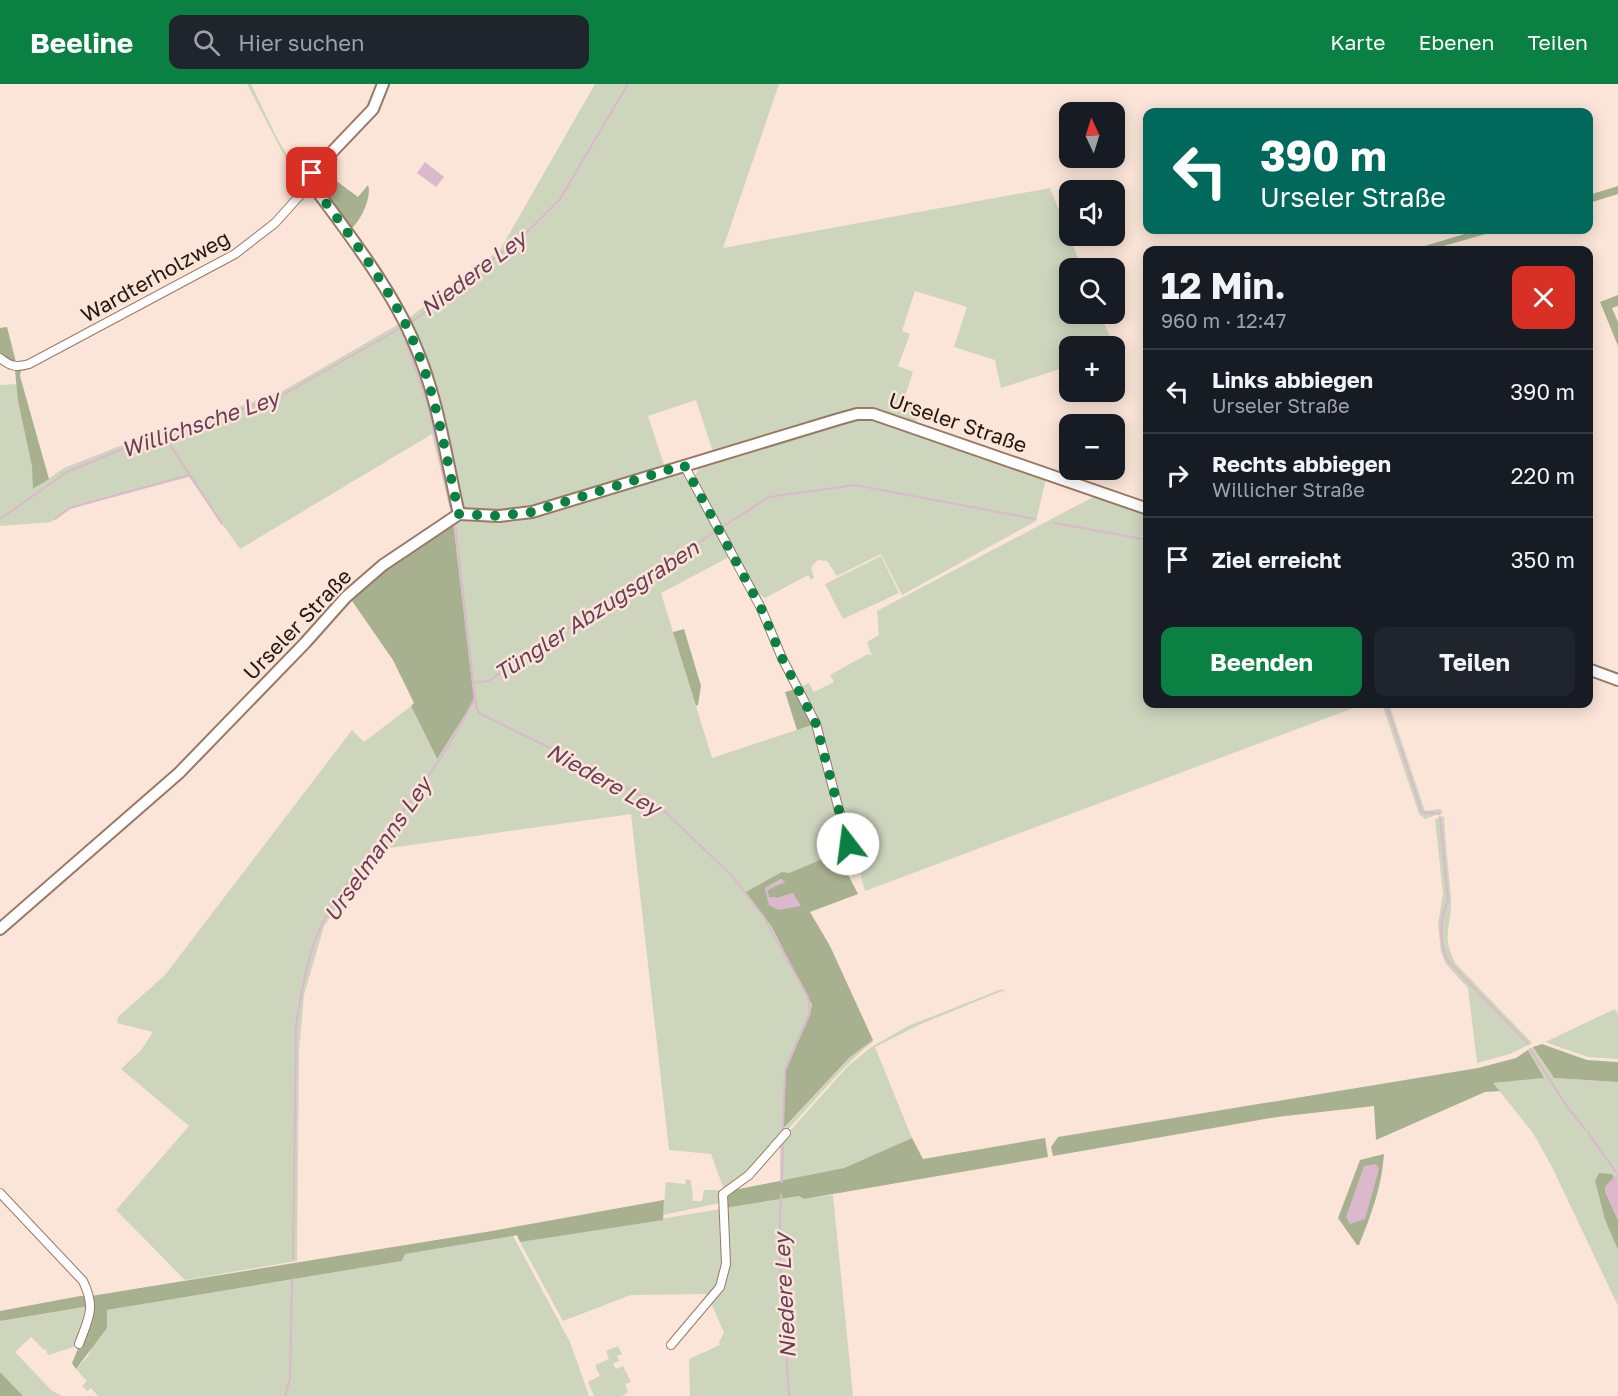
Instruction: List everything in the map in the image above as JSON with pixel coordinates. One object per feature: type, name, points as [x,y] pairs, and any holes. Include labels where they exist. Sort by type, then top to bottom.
[{"type":"street","points":[[383,84],[373,109],[312,173],[311,183],[349,234],[406,326],[434,405],[459,514]]},
{"type":"street","name":"Wardterholzweg","points":[[0,358],[10,366],[19,367],[29,364],[235,254],[259,237],[311,183]]},
{"type":"street","name":"Urseler Straße","points":[[0,929],[179,773],[305,644],[346,597],[382,565],[459,514],[499,516],[532,512],[848,416],[873,414],[1143,507]]},
{"type":"street","points":[[684,465],[761,608],[782,658],[816,724],[848,844]]},
{"type":"street","points":[[1593,671],[1618,680]]},
{"type":"street","points":[[671,1345],[720,1287],[726,1264],[723,1194],[749,1175],[786,1133]]},
{"type":"street","points":[[0,1193],[83,1281],[89,1293],[91,1311],[79,1344]]},
{"type":"green space","points":[[247,84],[251,84],[292,163],[308,176],[305,185],[287,161]]},
{"type":"green space","points":[[595,84],[779,84],[723,248],[1050,188],[1059,210],[1059,246],[1073,246],[1078,258],[1059,258],[1059,324],[1104,324],[1110,336],[1059,336],[1059,369],[1001,388],[995,360],[954,347],[967,307],[915,291],[902,331],[910,334],[898,366],[913,372],[904,399],[922,405],[916,422],[873,408],[860,408],[713,452],[696,400],[648,416],[665,468],[512,513],[470,511],[461,506],[438,429],[456,511],[451,514],[432,434],[240,549],[189,477],[71,508],[51,522],[0,526],[0,385],[18,384],[18,401],[32,467],[34,489],[64,468],[117,447],[279,393],[406,320],[500,250]]},
{"type":"green space","points":[[332,156],[338,160],[327,174],[358,197],[368,185],[369,195],[365,207],[353,227],[348,227],[314,184],[314,175]]},
{"type":"green space","points":[[1618,186],[1618,194],[1593,202],[1593,194]]},
{"type":"green space","points":[[1465,234],[1486,234],[1443,246],[1424,246]]},
{"type":"green space","points":[[1618,295],[1618,306],[1612,308],[1618,322],[1618,346],[1600,302]]},
{"type":"green space","points":[[7,327],[17,366],[0,355],[0,328]]},
{"type":"green space","points":[[15,370],[21,370],[20,376],[49,479],[33,489],[32,467],[18,401]]},
{"type":"green space","points":[[873,416],[1046,479],[1036,521],[902,595],[881,554],[837,576],[827,561],[818,560],[811,567],[814,578],[811,580],[808,575],[765,598],[754,591],[694,478],[702,462],[820,427]]},
{"type":"green space","points":[[680,469],[684,471],[731,556],[661,593],[712,758],[815,724],[846,845],[837,853],[789,873],[763,913],[812,1005],[811,1015],[786,1070],[784,1129],[849,1058],[873,1040],[872,1043],[838,1074],[752,1167],[735,1181],[723,1187],[711,1154],[669,1150],[631,814],[376,850],[324,926],[304,995],[299,1051],[297,1261],[185,1280],[116,1210],[189,1126],[121,1069],[142,1049],[153,1032],[117,1023],[118,1017],[165,975],[352,730],[364,742],[411,706],[436,758],[474,700],[453,521],[513,522]]},
{"type":"green space","points":[[1095,496],[1143,514],[1143,708],[1353,708],[865,891],[820,725],[800,687],[809,683],[814,692],[834,682],[830,675],[868,654],[872,656],[867,642],[879,635],[877,611]]},
{"type":"green space","points":[[453,521],[474,700],[437,759],[411,706],[414,703],[393,660],[350,598],[385,567]]},
{"type":"green space","points":[[881,556],[899,593],[843,619],[825,584]]},
{"type":"green space","points":[[684,629],[701,686],[696,706],[673,632]]},
{"type":"green space","points":[[796,689],[815,724],[797,730],[785,692]]},
{"type":"green space","points":[[1383,708],[1390,708],[1425,811],[1440,809],[1443,812],[1425,819],[1419,814]]},
{"type":"green space","points":[[1444,816],[1451,900],[1448,938],[1451,954],[1456,964],[1532,1043],[1510,1054],[1477,1063],[1468,988],[1446,964],[1441,952],[1438,924],[1443,894],[1435,819]]},
{"type":"green space","points":[[837,853],[858,894],[810,912],[830,946],[873,1040],[849,1058],[783,1129],[786,1070],[810,1015],[812,1005],[771,926],[746,892],[782,872],[789,873]],"holes":[[[781,879],[785,882],[767,890],[769,897],[778,898],[793,893],[769,905],[765,888]]]},
{"type":"green space","points":[[1002,989],[1007,993],[1002,991],[921,1024],[875,1047],[912,1138],[844,1168],[780,1182],[780,1142],[848,1066],[870,1048],[908,1026]]},
{"type":"green space","points":[[1615,1009],[1618,1015],[1618,1059],[1588,1057],[1545,1042]]},
{"type":"green space","points":[[1542,1044],[1587,1060],[1618,1062],[1618,1082],[1554,1078],[1533,1047]]},
{"type":"green space","points":[[1533,1047],[1554,1078],[1618,1082],[1618,1177],[1611,1174],[1595,1181],[1605,1220],[1618,1250],[1618,1306],[1552,1167],[1533,1133],[1493,1083],[1543,1078],[1528,1050]]},
{"type":"green space","points":[[1528,1050],[1544,1078],[1493,1083],[1500,1091],[1485,1092],[1376,1140],[1374,1106],[1277,1117],[1053,1156],[1051,1147],[1058,1137],[1478,1068],[1516,1058]]},
{"type":"green space","points":[[912,1138],[923,1159],[1045,1138],[1048,1157],[804,1199],[799,1196],[725,1208],[729,1191],[844,1168]]},
{"type":"green space","points":[[1384,1154],[1375,1200],[1368,1223],[1357,1245],[1338,1218],[1360,1160]]},
{"type":"green space","points":[[1599,1173],[1612,1174],[1614,1177],[1605,1191],[1618,1220],[1618,1250],[1605,1220],[1595,1181]]},
{"type":"green space","points":[[686,1179],[691,1180],[693,1201],[702,1201],[704,1190],[719,1190],[720,1203],[663,1215],[666,1182],[685,1184]]},
{"type":"green space","points":[[833,1195],[853,1396],[690,1396],[689,1359],[720,1345],[719,1342],[724,1333],[711,1303],[722,1286],[725,1208],[799,1196],[804,1199]]},
{"type":"green space","points":[[664,1200],[663,1220],[520,1242],[517,1235],[405,1254],[402,1261],[107,1310],[107,1328],[76,1369],[72,1363],[93,1313],[91,1296],[492,1231]]},
{"type":"green space","points":[[721,1209],[722,1267],[709,1298],[706,1294],[631,1295],[563,1321],[520,1242]]},
{"type":"green space","points":[[513,1236],[570,1342],[589,1396],[98,1396],[91,1388],[87,1391],[82,1386],[87,1381],[76,1369],[88,1356],[107,1310],[402,1261],[405,1254]]},
{"type":"green space","points":[[87,1296],[90,1306],[0,1321],[0,1311]]},
{"type":"green space","points":[[90,1306],[76,1346],[49,1355],[47,1350],[31,1337],[15,1352],[51,1390],[62,1396],[23,1396],[0,1372],[0,1321]]},
{"type":"green space","points":[[618,1346],[622,1354],[617,1356],[619,1361],[613,1364],[616,1369],[623,1366],[631,1382],[625,1384],[628,1392],[622,1396],[594,1396],[588,1382],[600,1376],[595,1365],[609,1359],[606,1351]]},
{"type":"green space","points":[[0,1372],[23,1396],[0,1396]]},
{"type":"shaded area","points":[[425,162],[444,177],[436,187],[417,173]]},
{"type":"shaded area","points":[[781,879],[785,882],[767,890],[769,897],[778,898],[793,893],[801,906],[778,910],[769,905],[765,888]]},
{"type":"shaded area","points":[[1376,1164],[1379,1169],[1365,1219],[1350,1224],[1346,1217],[1364,1166]]},
{"type":"shaded area","points":[[1614,1177],[1618,1177],[1618,1220],[1605,1191],[1605,1187]]},
{"type":"waterway","name":"Niedere Ley","points":[[409,324],[523,236],[560,199],[628,84]]},
{"type":"waterway","name":"Willichsche Ley","points":[[0,519],[67,472],[120,450],[281,396],[404,326]]},
{"type":"waterway","name":"Niedere Ley","points":[[401,328],[428,405],[452,513]]},
{"type":"waterway","points":[[164,436],[222,524]]},
{"type":"waterway","points":[[55,519],[70,508],[189,475]]},
{"type":"waterway","name":"Tüngler Abzugsgraben","points":[[722,527],[769,497],[855,485],[1035,519]]},
{"type":"waterway","name":"Niedere Ley","points":[[455,523],[476,707],[479,713],[603,774],[660,807],[731,875],[764,917],[808,997],[810,1012],[785,1069],[783,1129]]},
{"type":"waterway","name":"Tüngler Abzugsgraben","points":[[1055,523],[1143,539]]},
{"type":"waterway","name":"Tüngler Abzugsgraben","points":[[474,683],[488,681],[716,531]]},
{"type":"waterway","name":"Urselmanns Ley","points":[[293,1259],[296,1025],[306,970],[314,943],[334,903],[354,873],[427,778],[475,698]]},
{"type":"waterway","name":"Tüngler Abzugsgraben","points":[[1387,708],[1422,812],[1440,814]]},
{"type":"waterway","name":"Tüngler Abzugsgraben","points":[[1440,817],[1448,902],[1442,923],[1443,949],[1449,962],[1528,1044]]},
{"type":"waterway","name":"Tüngler Abzugsgraben","points":[[1530,1049],[1568,1108],[1585,1129]]},
{"type":"waterway","name":"Tüngler Abzugsgraben","points":[[1588,1133],[1618,1175]]},
{"type":"waterway","name":"Niedere Ley","points":[[782,1182],[783,1144]]},
{"type":"waterway","name":"Niedere Ley","points":[[781,1195],[779,1245],[789,1396]]},
{"type":"waterway","name":"Urselmanns Ley","points":[[285,1396],[290,1379],[292,1280]]},
{"type":"route","points":[[312,173],[311,183],[349,234],[409,330],[434,405],[459,514],[499,516],[532,512],[684,465],[761,608],[782,658],[816,724],[848,844]]}]
